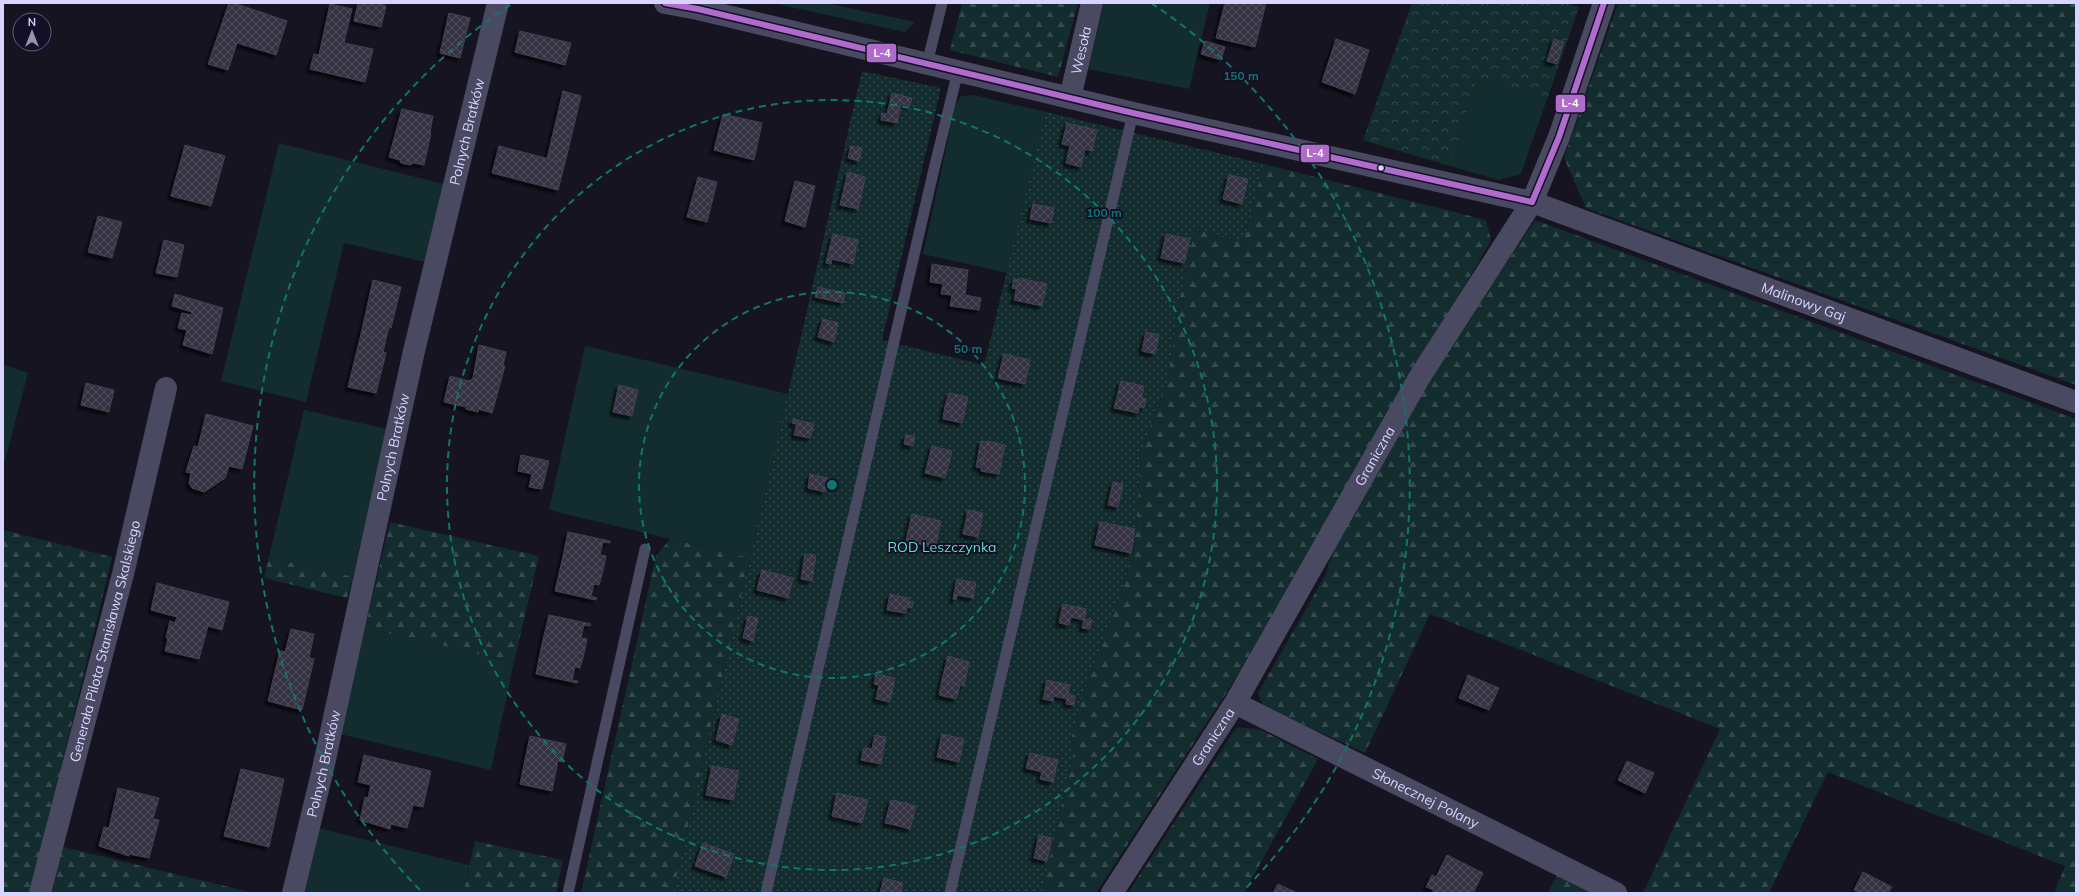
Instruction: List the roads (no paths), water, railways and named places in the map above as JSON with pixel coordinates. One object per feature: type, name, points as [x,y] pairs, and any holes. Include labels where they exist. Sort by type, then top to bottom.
[{"type":"street","name":"Polnych Bratków","points":[[293,893],[322,773],[414,351],[498,3]]},
{"type":"street","name":"Wesoła","points":[[1070,98],[1092,3]]},
{"type":"street","name":"Graniczna","points":[[1112,893],[1235,703],[1419,378],[1532,202],[1559,137],[1604,3]]},
{"type":"street","name":"Malinowy Gaj","points":[[676,4],[1133,113],[1532,202],[2076,402]]},
{"type":"street","name":"Generała Pilota Stanisława Skalskiego","points":[[40,893],[123,574],[166,388]]},
{"type":"street","name":"Słonecznej Polany","points":[[1235,703],[1616,893]]},
{"type":"lane","points":[[928,64],[942,3]]},
{"type":"lane","points":[[766,893],[958,71]]},
{"type":"lane","points":[[950,893],[1133,113]]},
{"type":"lane","points":[[568,893],[645,549]]},
{"type":"park label","name":"ROD Leszczynka","points":[[942,547]]}]
